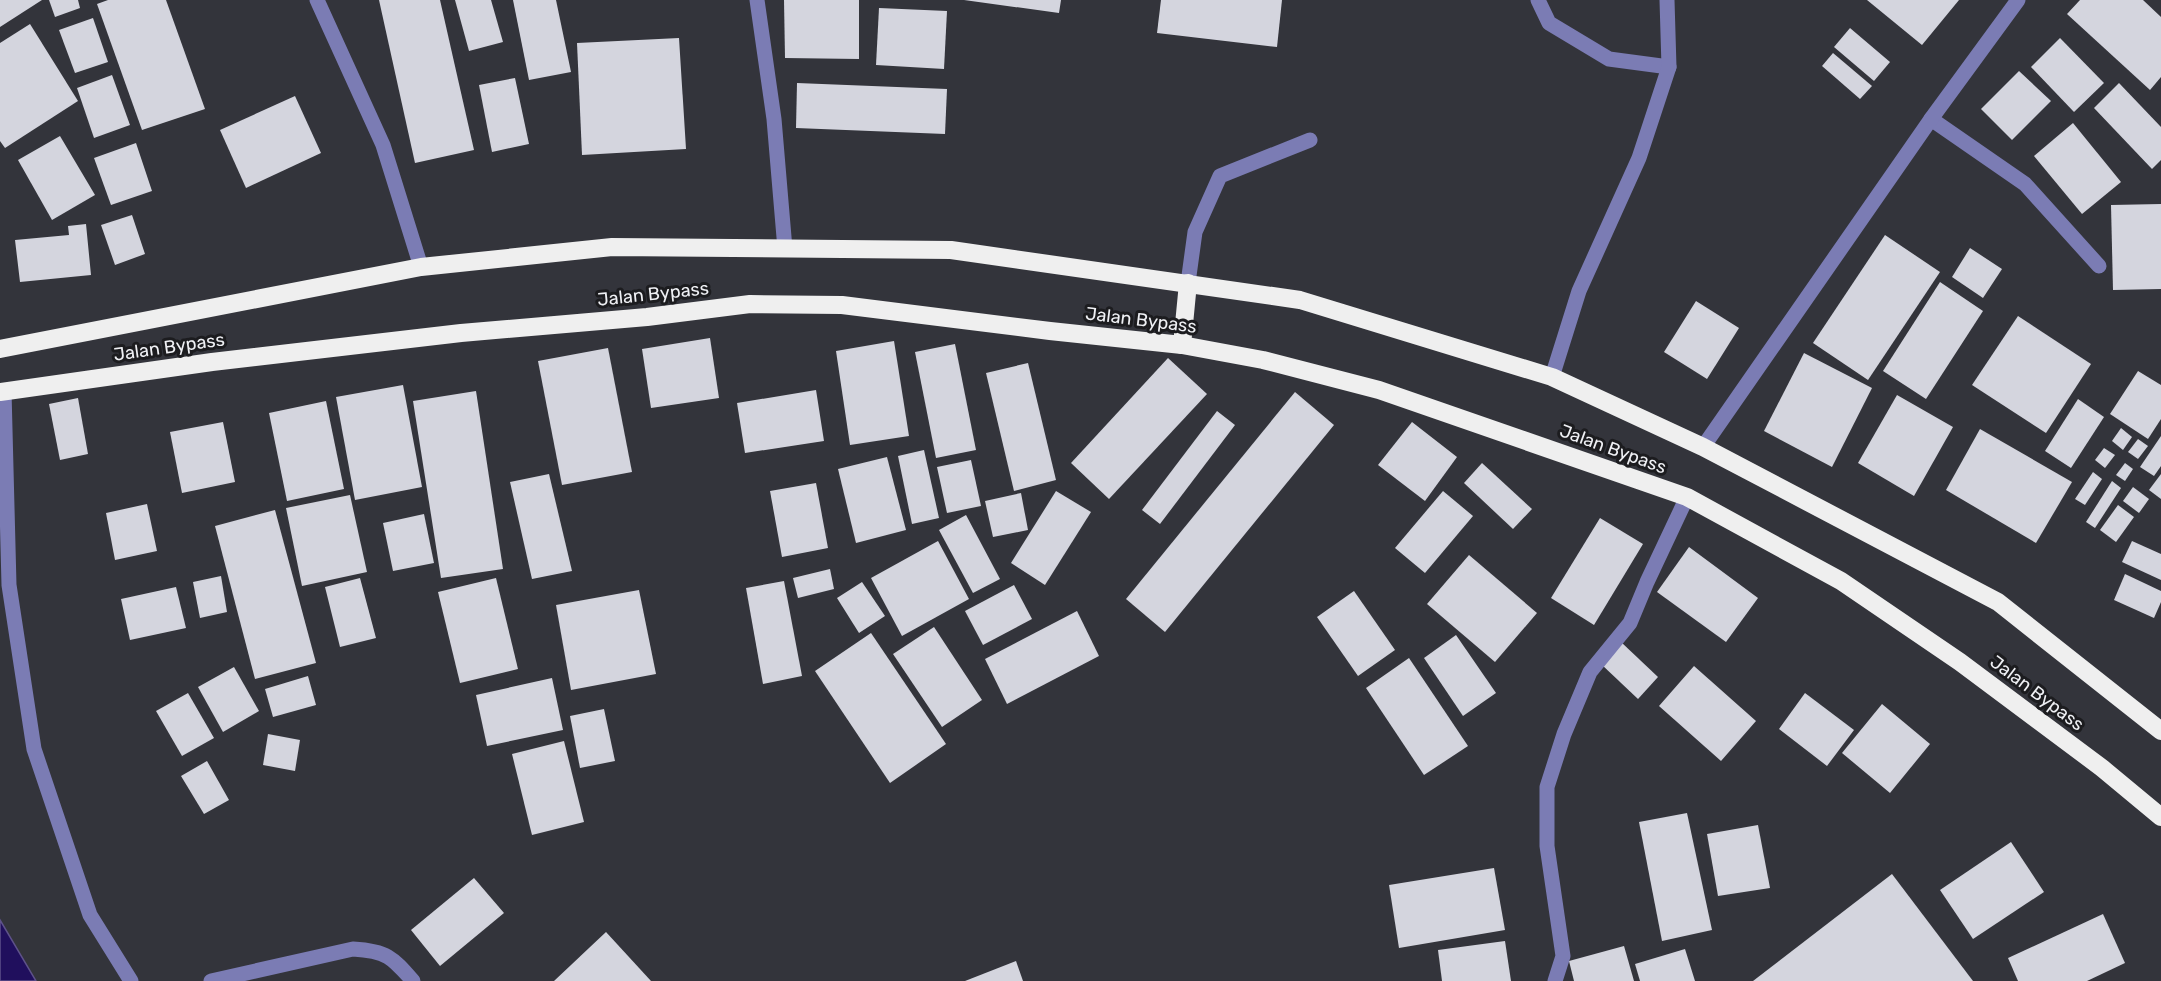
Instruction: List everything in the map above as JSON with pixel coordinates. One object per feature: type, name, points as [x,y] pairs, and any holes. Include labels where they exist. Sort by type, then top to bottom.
[{"type":"highway","name":"Jalan Bypass","points":[[0,349],[421,267],[612,247],[951,250],[1300,300],[1552,377],[1702,447],[1998,602],[2161,731]]},
{"type":"highway","points":[[1182,345],[1188,284]]},
{"type":"highway","name":"Jalan Bypass","points":[[2,392],[212,362],[461,333],[647,317],[750,304],[842,304],[1050,331],[1182,345],[1263,360],[1379,390],[1687,497],[1841,580],[1960,662],[2102,768],[2161,818]]},
{"type":"street","points":[[316,0],[383,145],[421,267]]},
{"type":"street","points":[[757,0],[774,119],[785,249]]},
{"type":"street","points":[[1538,0],[1549,22],[1609,58],[1670,67]]},
{"type":"street","points":[[1552,377],[1579,291],[1639,158],[1670,67],[1667,0]]},
{"type":"street","points":[[1702,447],[1931,119],[2018,0]]},
{"type":"street","points":[[1931,119],[2025,184],[2099,266]]},
{"type":"street","points":[[1188,284],[1195,232],[1220,176],[1310,140]]},
{"type":"street","points":[[2,392],[9,585],[34,748],[90,915],[131,981]]},
{"type":"street","points":[[1555,981],[1563,956],[1546,846],[1547,787],[1564,734],[1590,672],[1630,623],[1687,497]]},
{"type":"street","points":[[211,981],[353,949],[375,950],[393,958],[413,981]]},
{"type":"shaded area","points":[[0,920],[36,981],[0,981]]},
{"type":"building","points":[[0,0],[42,0],[0,27]]},
{"type":"building","points":[[49,0],[78,0],[80,8],[55,17]]},
{"type":"building","points":[[108,0],[166,0],[205,109],[142,130],[97,4]]},
{"type":"building","points":[[379,0],[440,0],[474,150],[415,163]]},
{"type":"building","points":[[455,0],[491,0],[503,42],[469,51]]},
{"type":"building","points":[[513,0],[556,0],[571,72],[529,80]]},
{"type":"building","points":[[784,0],[859,0],[859,59],[785,58]]},
{"type":"building","points":[[964,0],[1061,0],[1059,13]]},
{"type":"building","points":[[1161,0],[1282,0],[1277,47],[1157,33]]},
{"type":"building","points":[[1867,0],[1959,0],[1922,45]]},
{"type":"building","points":[[2080,0],[2143,0],[2161,17],[2161,77],[2150,90],[2067,14]]},
{"type":"building","points":[[879,8],[947,11],[944,69],[876,65]]},
{"type":"building","points":[[93,18],[108,62],[75,73],[59,30]]},
{"type":"building","points":[[30,24],[78,101],[5,148],[0,141],[0,43]]},
{"type":"building","points":[[1850,28],[1890,62],[1874,81],[1834,47]]},
{"type":"building","points":[[679,38],[686,149],[582,155],[577,43]]},
{"type":"building","points":[[2060,38],[2104,83],[2074,112],[2031,67]]},
{"type":"building","points":[[1833,53],[1872,86],[1860,99],[1822,66]]},
{"type":"building","points":[[2019,71],[2051,101],[2012,140],[1981,109]]},
{"type":"building","points":[[112,75],[130,125],[94,138],[77,88]]},
{"type":"building","points":[[515,78],[529,144],[492,152],[479,85]]},
{"type":"building","points":[[797,83],[947,89],[945,134],[796,128]]},
{"type":"building","points":[[2119,83],[2161,127],[2161,160],[2152,169],[2094,108]]},
{"type":"building","points":[[295,96],[321,153],[246,188],[220,130]]},
{"type":"building","points":[[2073,123],[2121,182],[2082,214],[2034,156]]},
{"type":"building","points":[[60,136],[95,195],[52,220],[18,160]]},
{"type":"building","points":[[136,143],[152,191],[111,205],[94,158]]},
{"type":"building","points":[[2161,204],[2161,289],[2113,290],[2111,205]]},
{"type":"building","points":[[132,215],[145,254],[115,265],[101,225]]},
{"type":"building","points":[[86,224],[91,275],[20,282],[15,240],[69,235],[68,226]]},
{"type":"building","points":[[1885,235],[1940,272],[1868,380],[1813,343]]},
{"type":"building","points":[[1970,248],[2002,269],[1983,298],[1952,277]]},
{"type":"building","points":[[1940,282],[1983,311],[1926,399],[1883,371]]},
{"type":"building","points":[[1696,301],[1739,328],[1707,379],[1664,352]]},
{"type":"building","points":[[2018,316],[2091,364],[2046,433],[1972,385]]},
{"type":"building","points":[[710,338],[719,398],[651,408],[642,349]]},
{"type":"building","points":[[894,341],[909,436],[850,445],[836,351]]},
{"type":"building","points":[[955,344],[976,450],[936,458],[915,352]]},
{"type":"building","points":[[608,348],[632,472],[562,485],[538,361]]},
{"type":"building","points":[[1804,353],[1872,388],[1832,467],[1764,431]]},
{"type":"building","points":[[1168,358],[1207,394],[1109,499],[1071,463]]},
{"type":"building","points":[[1028,363],[1056,480],[1014,491],[986,373]]},
{"type":"building","points":[[2138,371],[2161,385],[2161,419],[2148,439],[2110,414]]},
{"type":"building","points":[[403,385],[422,487],[355,500],[336,397]]},
{"type":"building","points":[[816,390],[824,441],[745,453],[737,403]]},
{"type":"building","points":[[476,391],[503,569],[441,578],[413,401]]},
{"type":"building","points":[[1295,392],[1334,425],[1165,632],[1126,599]]},
{"type":"building","points":[[1897,395],[1953,427],[1914,496],[1858,463]]},
{"type":"building","points":[[78,398],[88,454],[60,460],[49,404]]},
{"type":"building","points":[[2078,399],[2104,417],[2071,468],[2045,451]]},
{"type":"building","points":[[326,401],[344,489],[287,501],[269,413]]},
{"type":"building","points":[[1217,411],[1235,425],[1160,524],[1142,510]]},
{"type":"building","points":[[223,422],[235,482],[182,493],[170,432]]},
{"type":"building","points":[[1412,422],[1457,457],[1425,501],[1378,465]]},
{"type":"building","points":[[2121,428],[2132,437],[2123,450],[2112,441]]},
{"type":"building","points":[[1980,429],[2072,482],[2036,543],[1946,490]]},
{"type":"building","points":[[2161,436],[2161,466],[2154,476],[2140,467]]},
{"type":"building","points":[[2138,439],[2148,446],[2138,459],[2128,452]]},
{"type":"building","points":[[2104,448],[2115,455],[2105,468],[2095,460]]},
{"type":"building","points":[[924,450],[939,518],[912,524],[898,456]]},
{"type":"building","points":[[887,457],[906,530],[856,543],[838,469]]},
{"type":"building","points":[[971,460],[981,506],[947,513],[937,467]]},
{"type":"building","points":[[1482,463],[1532,509],[1513,529],[1464,483]]},
{"type":"building","points":[[2125,463],[2133,469],[2125,481],[2116,475]]},
{"type":"building","points":[[2093,472],[2102,479],[2085,505],[2075,499]]},
{"type":"building","points":[[549,474],[572,571],[532,579],[510,482]]},
{"type":"building","points":[[2161,474],[2161,499],[2149,490]]},
{"type":"building","points":[[2112,481],[2121,488],[2095,528],[2086,522]]},
{"type":"building","points":[[816,483],[828,548],[782,557],[770,491]]},
{"type":"building","points":[[2133,487],[2149,499],[2139,513],[2123,501]]},
{"type":"building","points":[[1056,491],[1091,512],[1045,585],[1011,563]]},
{"type":"building","points":[[1443,491],[1473,516],[1425,573],[1395,548]]},
{"type":"building","points":[[1021,493],[1028,530],[993,537],[985,501]]},
{"type":"building","points":[[350,495],[367,572],[302,586],[286,508]]},
{"type":"building","points":[[147,504],[157,551],[115,560],[106,513]]},
{"type":"building","points":[[2118,505],[2134,517],[2116,542],[2100,530]]},
{"type":"building","points":[[275,510],[316,663],[255,679],[215,526]]},
{"type":"building","points":[[424,514],[434,563],[393,571],[383,523]]},
{"type":"building","points":[[966,515],[1000,579],[973,593],[939,530]]},
{"type":"building","points":[[1600,518],[1643,544],[1594,625],[1551,598]]},
{"type":"building","points":[[938,541],[969,599],[902,636],[871,578]]},
{"type":"building","points":[[2132,541],[2161,554],[2161,580],[2122,562]]},
{"type":"building","points":[[1689,547],[1758,598],[1726,642],[1657,592]]},
{"type":"building","points":[[1469,555],[1537,613],[1495,662],[1427,604]]},
{"type":"building","points":[[830,569],[834,589],[798,598],[793,578]]},
{"type":"building","points":[[2125,574],[2161,591],[2161,602],[2154,618],[2114,600]]},
{"type":"building","points":[[221,576],[227,612],[200,618],[193,582]]},
{"type":"building","points":[[360,578],[376,638],[340,647],[325,587]]},
{"type":"building","points":[[496,578],[518,669],[460,683],[438,592]]},
{"type":"building","points":[[784,581],[802,676],[763,684],[746,588]]},
{"type":"building","points":[[862,582],[885,616],[859,633],[837,598]]},
{"type":"building","points":[[1014,585],[1032,619],[983,645],[965,611]]},
{"type":"building","points":[[176,587],[186,628],[130,640],[121,599]]},
{"type":"building","points":[[639,590],[656,674],[571,690],[556,605]]},
{"type":"building","points":[[1354,591],[1395,650],[1358,676],[1317,617]]},
{"type":"building","points":[[1077,611],[1099,656],[1007,704],[985,659]]},
{"type":"building","points":[[934,627],[982,700],[942,727],[893,654]]},
{"type":"building","points":[[871,633],[946,744],[890,783],[815,671]]},
{"type":"building","points":[[1456,635],[1496,693],[1463,716],[1424,658]]},
{"type":"building","points":[[1621,642],[1658,677],[1638,699],[1601,664]]},
{"type":"building","points":[[1409,658],[1468,746],[1424,775],[1366,688]]},
{"type":"building","points":[[1694,666],[1756,721],[1721,761],[1659,706]]},
{"type":"building","points":[[234,667],[259,711],[223,732],[198,687]]},
{"type":"building","points":[[308,676],[316,705],[273,717],[265,689]]},
{"type":"building","points":[[552,678],[563,730],[487,746],[476,695]]},
{"type":"building","points":[[188,693],[214,738],[182,756],[156,711]]},
{"type":"building","points":[[1805,693],[1854,730],[1827,766],[1779,729]]},
{"type":"building","points":[[1882,704],[1930,744],[1890,793],[1842,753]]},
{"type":"building","points":[[604,709],[615,761],[580,768],[570,716]]},
{"type":"building","points":[[268,734],[300,740],[295,771],[263,765]]},
{"type":"building","points":[[564,741],[584,822],[532,835],[512,754]]},
{"type":"building","points":[[207,761],[229,800],[204,814],[181,776]]},
{"type":"building","points":[[1687,813],[1712,930],[1662,941],[1639,822]]},
{"type":"building","points":[[1758,825],[1770,888],[1718,896],[1707,834]]},
{"type":"building","points":[[2011,842],[2044,892],[1973,939],[1940,890]]},
{"type":"building","points":[[1494,868],[1505,930],[1399,948],[1389,885]]},
{"type":"building","points":[[1892,874],[1973,981],[1753,981]]},
{"type":"building","points":[[474,878],[504,913],[440,966],[411,930]]},
{"type":"building","points":[[2103,914],[2125,963],[2087,981],[2018,981],[2008,958]]},
{"type":"building","points":[[606,932],[651,981],[554,981]]},
{"type":"building","points":[[1505,941],[1511,981],[1442,981],[1438,950]]},
{"type":"building","points":[[1624,946],[1634,981],[1574,981],[1569,961]]},
{"type":"building","points":[[1685,949],[1695,981],[1640,981],[1635,964]]},
{"type":"building","points":[[1016,961],[1023,981],[965,981]]}]
